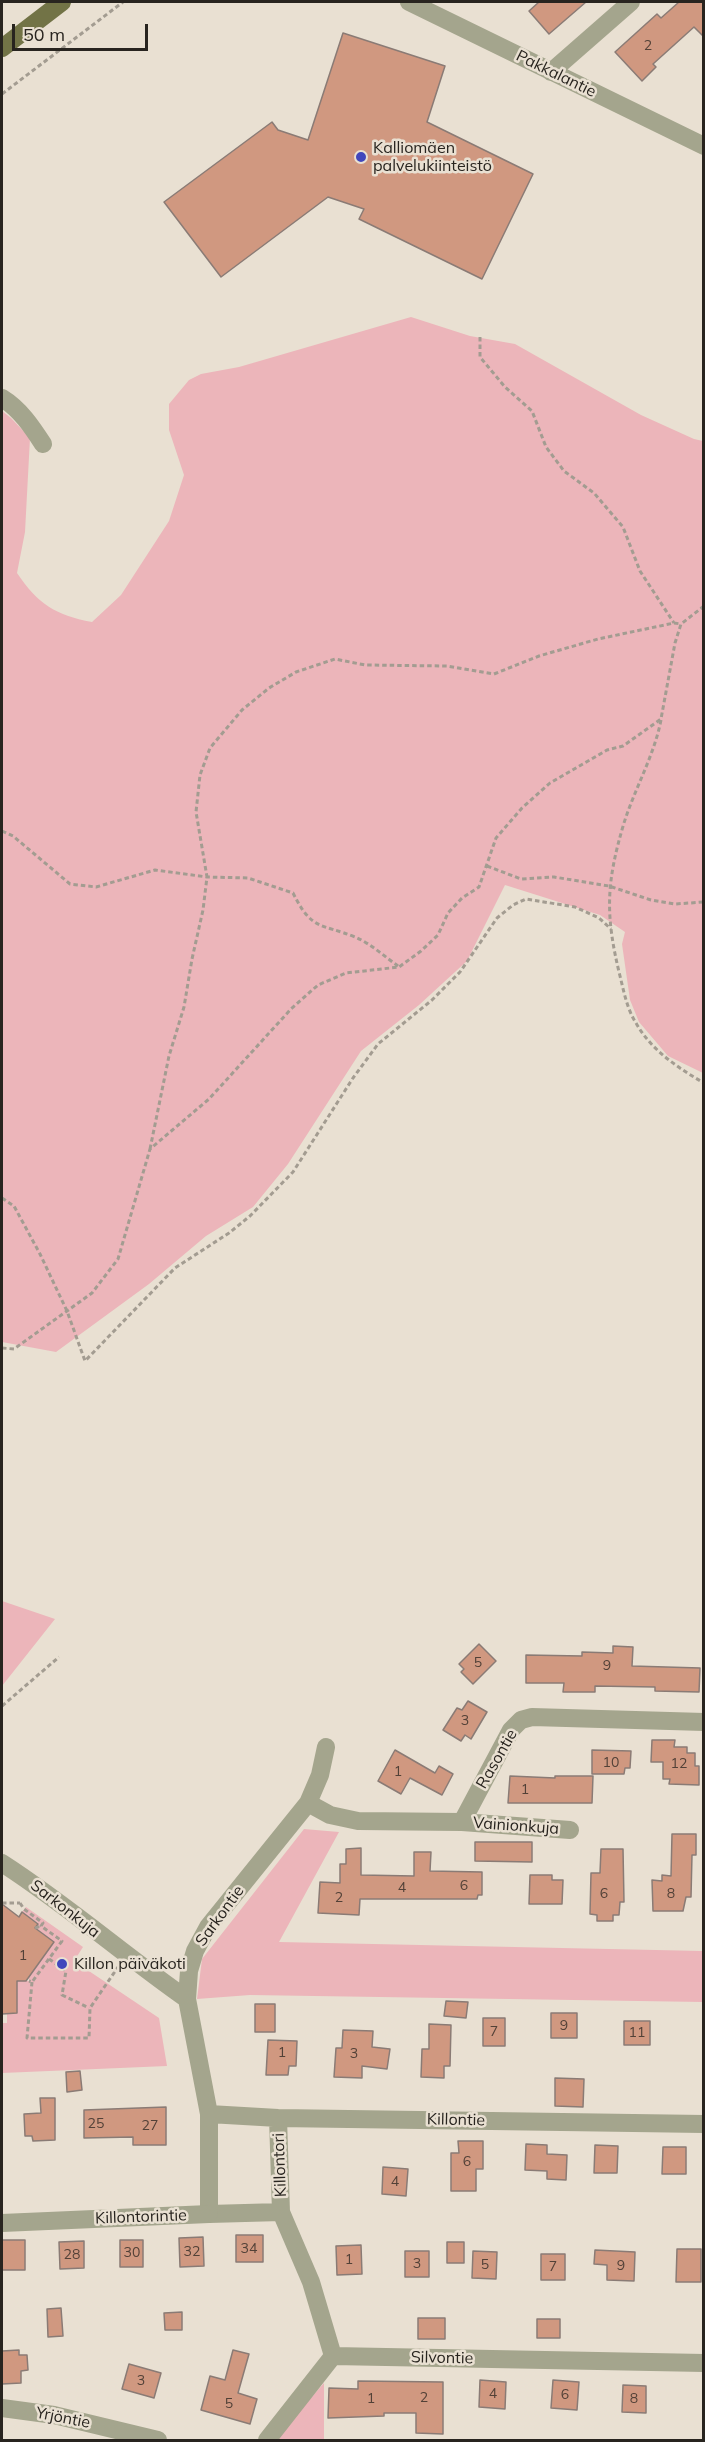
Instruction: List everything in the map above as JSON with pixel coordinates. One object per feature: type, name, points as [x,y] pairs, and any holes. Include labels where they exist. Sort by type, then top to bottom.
[{"type":"main road","points":[[2,48],[62,2]]},
{"type":"street","name":"Pakkalantie","points":[[409,2],[704,146]]},
{"type":"street","points":[[551,72],[631,2]]},
{"type":"street","points":[[2,398],[19,412],[43,444]]},
{"type":"street","name":"Rasontie","points":[[462,1822],[511,1730],[521,1720],[532,1717],[704,1722]]},
{"type":"street","name":"Sarkontie","points":[[209,2214],[209,2114],[186,1999],[189,1971],[195,1951],[208,1927],[308,1803],[320,1775],[326,1747]]},
{"type":"street","points":[[308,1803],[330,1815],[358,1821],[462,1822]]},
{"type":"street","name":"Vainionkuja","points":[[462,1822],[570,1830]]},
{"type":"street","name":"Sarkonkuja","points":[[2,1863],[40,1888],[125,1956],[186,1999]]},
{"type":"street","name":"Killontie","points":[[209,2114],[278,2118],[704,2124]]},
{"type":"street","name":"Killontori","points":[[278,2118],[281,2212]]},
{"type":"street","points":[[267,2440],[333,2356],[311,2282],[281,2212]]},
{"type":"street","name":"Killontorintie","points":[[2,2223],[281,2212]]},
{"type":"street","name":"Silvontie","points":[[333,2356],[704,2363]]},
{"type":"street","name":"Yrjöntie","points":[[2,2408],[54,2415],[158,2440]]},
{"type":"path","points":[[2,94],[123,2]]},
{"type":"path","points":[[480,338],[480,357],[505,387],[532,411],[546,447],[564,471],[594,493],[623,527],[640,571],[674,623]]},
{"type":"path","points":[[704,606],[681,624],[656,743],[624,824],[609,886],[608,911],[628,1006],[636,1024],[653,1046],[676,1067],[704,1083]]},
{"type":"path","points":[[2,1348],[14,1349],[92,1293],[118,1258],[150,1149],[169,1056],[184,1007],[203,910],[207,877],[196,812],[200,775],[210,748],[242,710],[269,688],[296,672],[335,659],[365,665],[447,666],[494,674],[539,656],[579,644],[674,623],[681,624]]},
{"type":"path","points":[[150,1149],[209,1099],[263,1037],[318,986],[346,973],[399,967],[438,935],[448,913],[462,898],[479,887],[496,838],[522,808],[550,783],[607,750],[623,746],[661,719]]},
{"type":"path","points":[[2,831],[13,836],[70,884],[96,887],[155,870],[207,877],[248,878],[292,893],[302,912],[322,928],[357,937],[399,967]]},
{"type":"path","points":[[487,866],[520,879],[554,877],[609,886],[651,900],[675,904],[704,902]]},
{"type":"path","points":[[2,1198],[14,1206],[68,1311],[85,1361],[175,1268],[229,1233],[250,1216],[293,1172],[353,1078],[378,1044],[432,1000],[460,972],[497,918],[513,905],[526,899],[575,907],[599,918],[611,929]]},
{"type":"path","points":[[2,1706],[59,1657]]},
{"type":"path","points":[[20,1903],[24,1909],[43,1923],[41,1926]]},
{"type":"path","points":[[35,1928],[41,1926]]},
{"type":"path","points":[[41,1926],[62,1941],[31,1982],[27,2038],[89,2038],[90,2008],[107,1983]]},
{"type":"path","points":[[49,1959],[66,1971],[62,1995],[90,2008]]},
{"type":"shaded area","points":[[411,317],[470,336],[515,344],[641,415],[703,441],[703,1073],[668,1056],[639,1022],[630,1000],[622,944],[625,932],[600,915],[505,885],[467,961],[419,1005],[361,1051],[288,1164],[253,1207],[206,1236],[149,1284],[56,1352],[2,1342],[2,411],[30,438],[25,532],[17,573],[32,593],[48,606],[68,616],[92,622],[121,595],[169,521],[184,475],[169,430],[169,404],[189,380],[201,374],[239,367]]},
{"type":"shaded area","points":[[2,1601],[55,1619],[2,1686]]},
{"type":"shaded area","points":[[304,1829],[339,1832],[279,1942],[703,1951],[703,2002],[250,1995],[197,1999],[202,1959]]},
{"type":"shaded area","name":"Killon päiväkoti","points":[[26,1907],[83,1947],[74,1961],[159,2018],[167,2066],[2,2073],[2,2023],[7,2023],[7,2014],[17,2013],[17,1981],[29,1981],[29,1970],[34,1970],[54,1942],[35,1928],[38,1923],[22,1912]]},
{"type":"shaded area","points":[[324,2383],[324,2440],[274,2440]]},
{"type":"building","points":[[539,2],[586,2],[549,34],[529,11]]},
{"type":"building","points":[[679,2],[704,2],[704,37],[694,27],[653,64],[656,67],[642,81],[615,52],[657,14],[661,18]]},
{"type":"building","name":"Kalliomäen palvelukiinteistö","points":[[343,33],[445,66],[427,122],[533,174],[482,279],[359,219],[364,209],[328,197],[221,277],[164,202],[272,122],[278,130],[308,140]]},
{"type":"building","points":[[479,1644],[496,1661],[473,1684],[461,1672],[464,1669],[459,1664]]},
{"type":"building","points":[[613,1646],[633,1647],[632,1666],[700,1668],[699,1692],[655,1691],[655,1687],[595,1686],[595,1692],[563,1692],[564,1683],[526,1683],[526,1655],[582,1656],[582,1652],[613,1653]]},
{"type":"building","points":[[468,1701],[487,1712],[471,1739],[465,1735],[461,1741],[443,1730],[457,1708],[462,1710]]},
{"type":"building","points":[[652,1740],[675,1740],[674,1747],[687,1747],[687,1753],[695,1753],[695,1766],[699,1766],[699,1785],[669,1784],[670,1779],[663,1779],[663,1762],[651,1762]]},
{"type":"building","points":[[395,1750],[435,1773],[439,1766],[453,1774],[442,1795],[410,1778],[401,1794],[378,1781]]},
{"type":"building","points":[[592,1750],[631,1751],[630,1768],[625,1768],[624,1774],[592,1774]]},
{"type":"building","points":[[510,1776],[555,1778],[555,1776],[593,1776],[592,1803],[508,1803]]},
{"type":"building","points":[[672,1834],[696,1834],[696,1855],[692,1855],[691,1897],[686,1897],[683,1911],[653,1911],[652,1880],[662,1881],[662,1875],[671,1876]]},
{"type":"building","points":[[475,1842],[532,1842],[532,1862],[475,1861]]},
{"type":"building","points":[[361,1848],[361,1875],[414,1876],[414,1852],[431,1852],[430,1871],[482,1872],[482,1895],[478,1895],[477,1899],[360,1899],[359,1915],[318,1913],[320,1882],[340,1883],[340,1864],[346,1864],[346,1849]]},
{"type":"building","points":[[601,1849],[623,1849],[624,1902],[620,1902],[619,1915],[613,1915],[613,1921],[597,1921],[597,1915],[590,1914],[591,1873],[600,1873]]},
{"type":"building","points":[[530,1875],[552,1875],[552,1880],[563,1880],[562,1904],[529,1904]]},
{"type":"building","name":"Killon päiväkoti","points":[[2,1904],[19,1917],[22,1912],[38,1924],[35,1928],[54,1942],[26,1981],[17,1981],[17,2013],[2,2014]]},
{"type":"building","points":[[446,2001],[468,2002],[466,2018],[444,2016]]},
{"type":"building","points":[[255,2004],[275,2004],[275,2032],[255,2032]]},
{"type":"building","points":[[551,2013],[577,2013],[577,2038],[551,2038]]},
{"type":"building","points":[[483,2018],[505,2018],[505,2046],[483,2046]]},
{"type":"building","points":[[624,2021],[650,2021],[650,2045],[624,2045]]},
{"type":"building","points":[[429,2024],[451,2025],[450,2066],[444,2066],[444,2078],[421,2077],[422,2049],[429,2049]]},
{"type":"building","points":[[343,2030],[373,2031],[372,2047],[390,2049],[387,2069],[362,2066],[362,2078],[334,2077],[336,2048],[342,2048]]},
{"type":"building","points":[[268,2040],[297,2041],[296,2066],[289,2066],[288,2075],[266,2075]]},
{"type":"building","points":[[80,2071],[82,2090],[67,2092],[66,2072]]},
{"type":"building","points":[[555,2078],[584,2079],[583,2107],[555,2106]]},
{"type":"building","points":[[40,2098],[55,2098],[55,2140],[33,2141],[32,2136],[25,2136],[24,2114],[41,2113]]},
{"type":"building","points":[[166,2107],[166,2145],[133,2145],[133,2137],[84,2138],[84,2110]]},
{"type":"building","points":[[458,2141],[483,2141],[483,2169],[476,2169],[476,2191],[451,2191],[451,2153],[459,2153]]},
{"type":"building","points":[[526,2144],[547,2145],[547,2154],[567,2155],[566,2180],[547,2179],[547,2171],[525,2170]]},
{"type":"building","points":[[595,2145],[618,2146],[617,2173],[594,2173]]},
{"type":"building","points":[[663,2147],[686,2147],[686,2174],[662,2174]]},
{"type":"building","points":[[383,2167],[408,2169],[406,2196],[382,2194]]},
{"type":"building","points":[[236,2235],[263,2235],[263,2262],[236,2262]]},
{"type":"building","points":[[203,2237],[204,2266],[180,2267],[179,2238]]},
{"type":"building","points":[[2,2240],[25,2240],[25,2270],[2,2270]]},
{"type":"building","points":[[120,2240],[143,2240],[143,2267],[120,2267]]},
{"type":"building","points":[[84,2241],[84,2268],[60,2269],[59,2242]]},
{"type":"building","points":[[447,2242],[464,2242],[464,2263],[447,2263]]},
{"type":"building","points":[[361,2245],[362,2274],[337,2275],[336,2246]]},
{"type":"building","points":[[677,2249],[701,2249],[701,2282],[676,2282]]},
{"type":"building","points":[[595,2250],[635,2252],[634,2281],[607,2280],[607,2265],[594,2264]]},
{"type":"building","points":[[405,2251],[429,2251],[429,2277],[405,2277]]},
{"type":"building","points":[[473,2251],[497,2252],[496,2279],[472,2278]]},
{"type":"building","points":[[541,2254],[565,2254],[565,2280],[541,2280]]},
{"type":"building","points":[[61,2308],[63,2336],[48,2337],[47,2309]]},
{"type":"building","points":[[182,2312],[182,2330],[165,2330],[164,2313]]},
{"type":"building","points":[[418,2318],[445,2318],[445,2339],[418,2339]]},
{"type":"building","points":[[537,2319],[560,2319],[560,2338],[537,2338]]},
{"type":"building","points":[[19,2350],[19,2355],[27,2355],[28,2370],[21,2371],[21,2383],[2,2384],[2,2351]]},
{"type":"building","points":[[233,2350],[249,2354],[238,2393],[257,2399],[250,2424],[201,2410],[210,2376],[225,2380]]},
{"type":"building","points":[[129,2364],[161,2373],[154,2398],[122,2389]]},
{"type":"building","points":[[480,2380],[506,2382],[505,2409],[479,2407]]},
{"type":"building","points":[[553,2380],[579,2382],[577,2410],[551,2408]]},
{"type":"building","points":[[358,2381],[443,2382],[443,2434],[416,2433],[416,2413],[384,2413],[384,2416],[328,2418],[329,2388],[358,2389]]},
{"type":"building","points":[[623,2385],[646,2386],[646,2413],[622,2412]]},
{"type":"place","name":"Kalliomäen palvelukiinteistö","points":[[361,157]]},
{"type":"place","name":"Killon päiväkoti","points":[[62,1964]]}]
